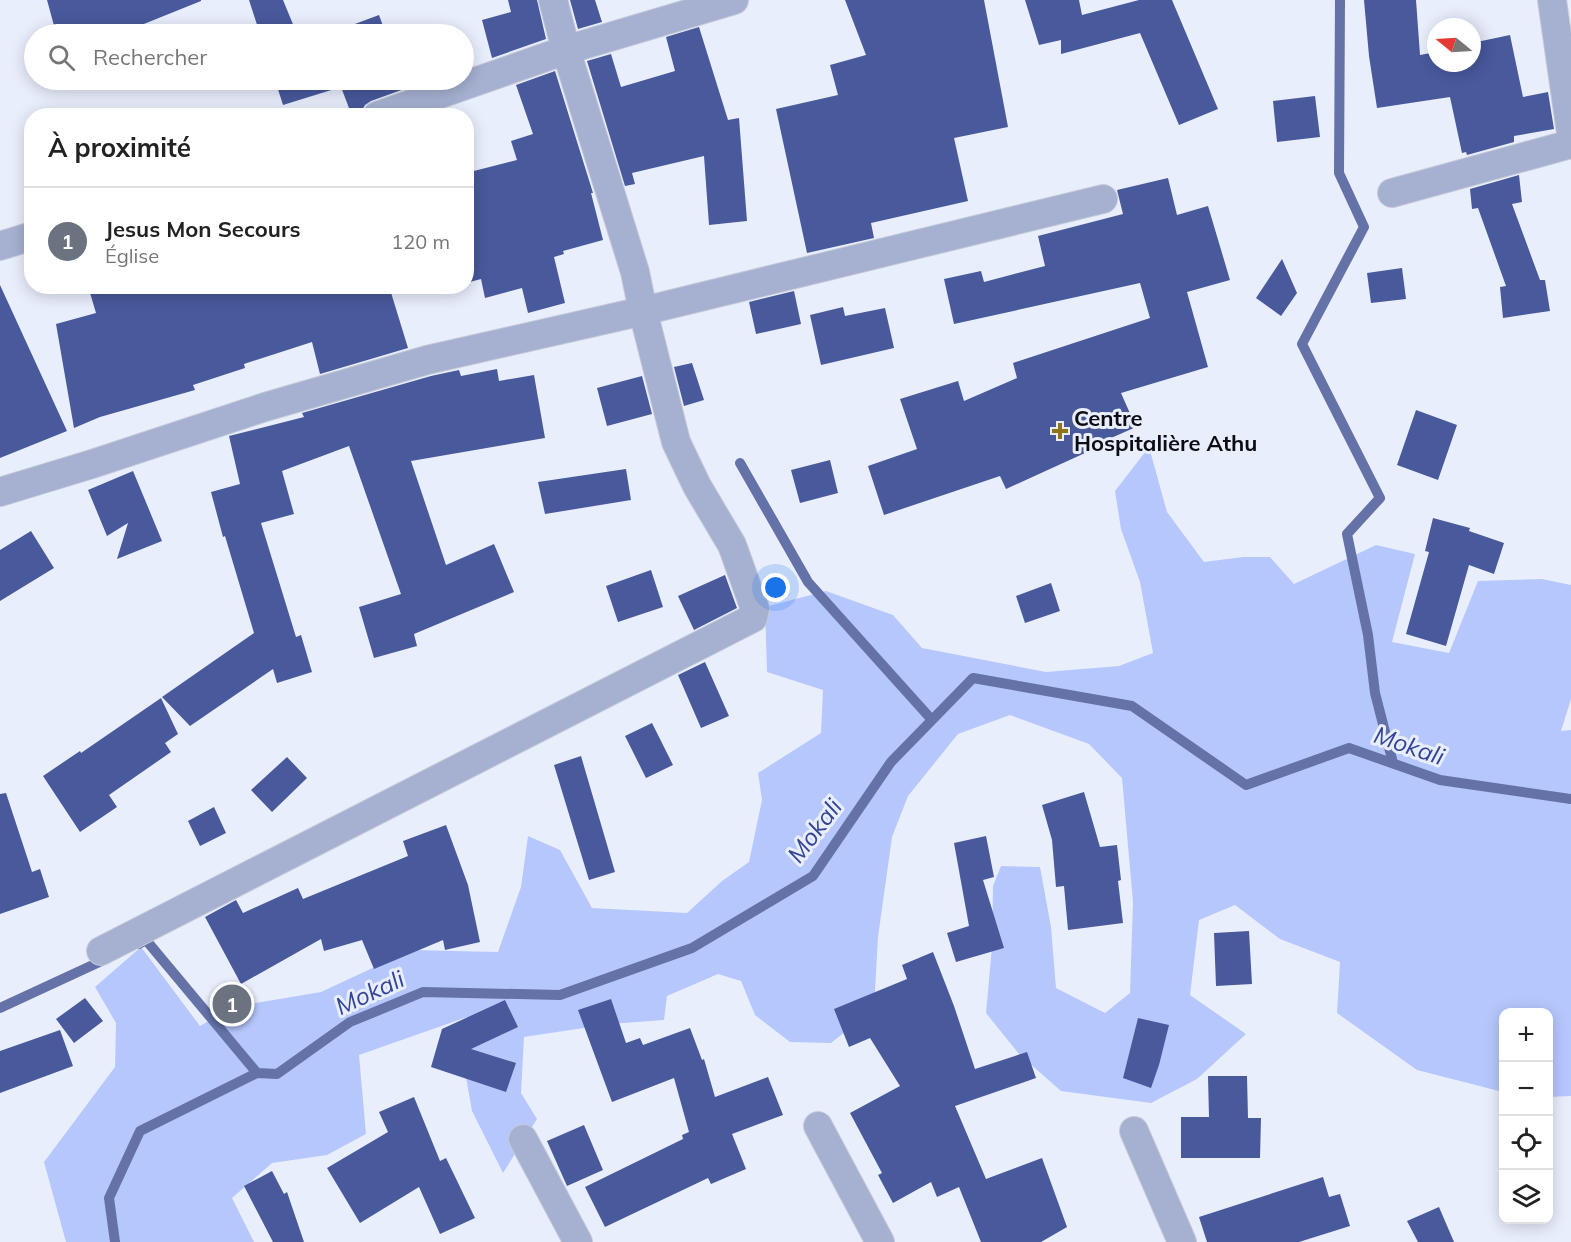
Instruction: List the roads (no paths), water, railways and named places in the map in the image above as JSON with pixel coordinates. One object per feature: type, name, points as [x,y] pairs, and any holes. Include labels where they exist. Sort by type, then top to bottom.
[{"type":"street","points":[[101,951],[753,618],[755,609],[732,545],[697,486],[676,442],[635,272],[566,50],[553,0]]},
{"type":"street","points":[[474,82],[566,50],[734,0]]},
{"type":"street","points":[[1552,0],[1571,133]]},
{"type":"street","points":[[400,108],[451,90]]},
{"type":"street","points":[[1392,193],[1571,144]]},
{"type":"street","points":[[0,492],[265,407],[427,360],[643,311],[1103,199]]},
{"type":"street","points":[[0,246],[24,238]]},
{"type":"street","points":[[818,1126],[880,1242]]},
{"type":"street","points":[[1134,1131],[1182,1242]]},
{"type":"street","points":[[523,1139],[578,1242]]},
{"type":"waterway","points":[[1340,0],[1339,173],[1364,227],[1302,344],[1380,498],[1347,534],[1368,635],[1375,693],[1393,763]]},
{"type":"waterway","points":[[740,463],[808,582],[932,720]]},
{"type":"waterway","name":"Mokali","points":[[115,1242],[109,1198],[140,1131],[257,1073],[277,1074],[350,1022],[423,992],[560,995],[692,948],[813,876],[891,762],[973,678],[1132,706],[1246,785],[1349,748],[1440,780],[1571,799]]},
{"type":"waterway","points":[[139,944],[146,940],[257,1073]]},
{"type":"waterway","points":[[0,1008],[108,958]]},
{"type":"place","name":"Centre Hospitalière Athu","points":[[1060,431]]},
{"type":"place","name":"Jesus Mon Secours","points":[[232,1004]]}]
